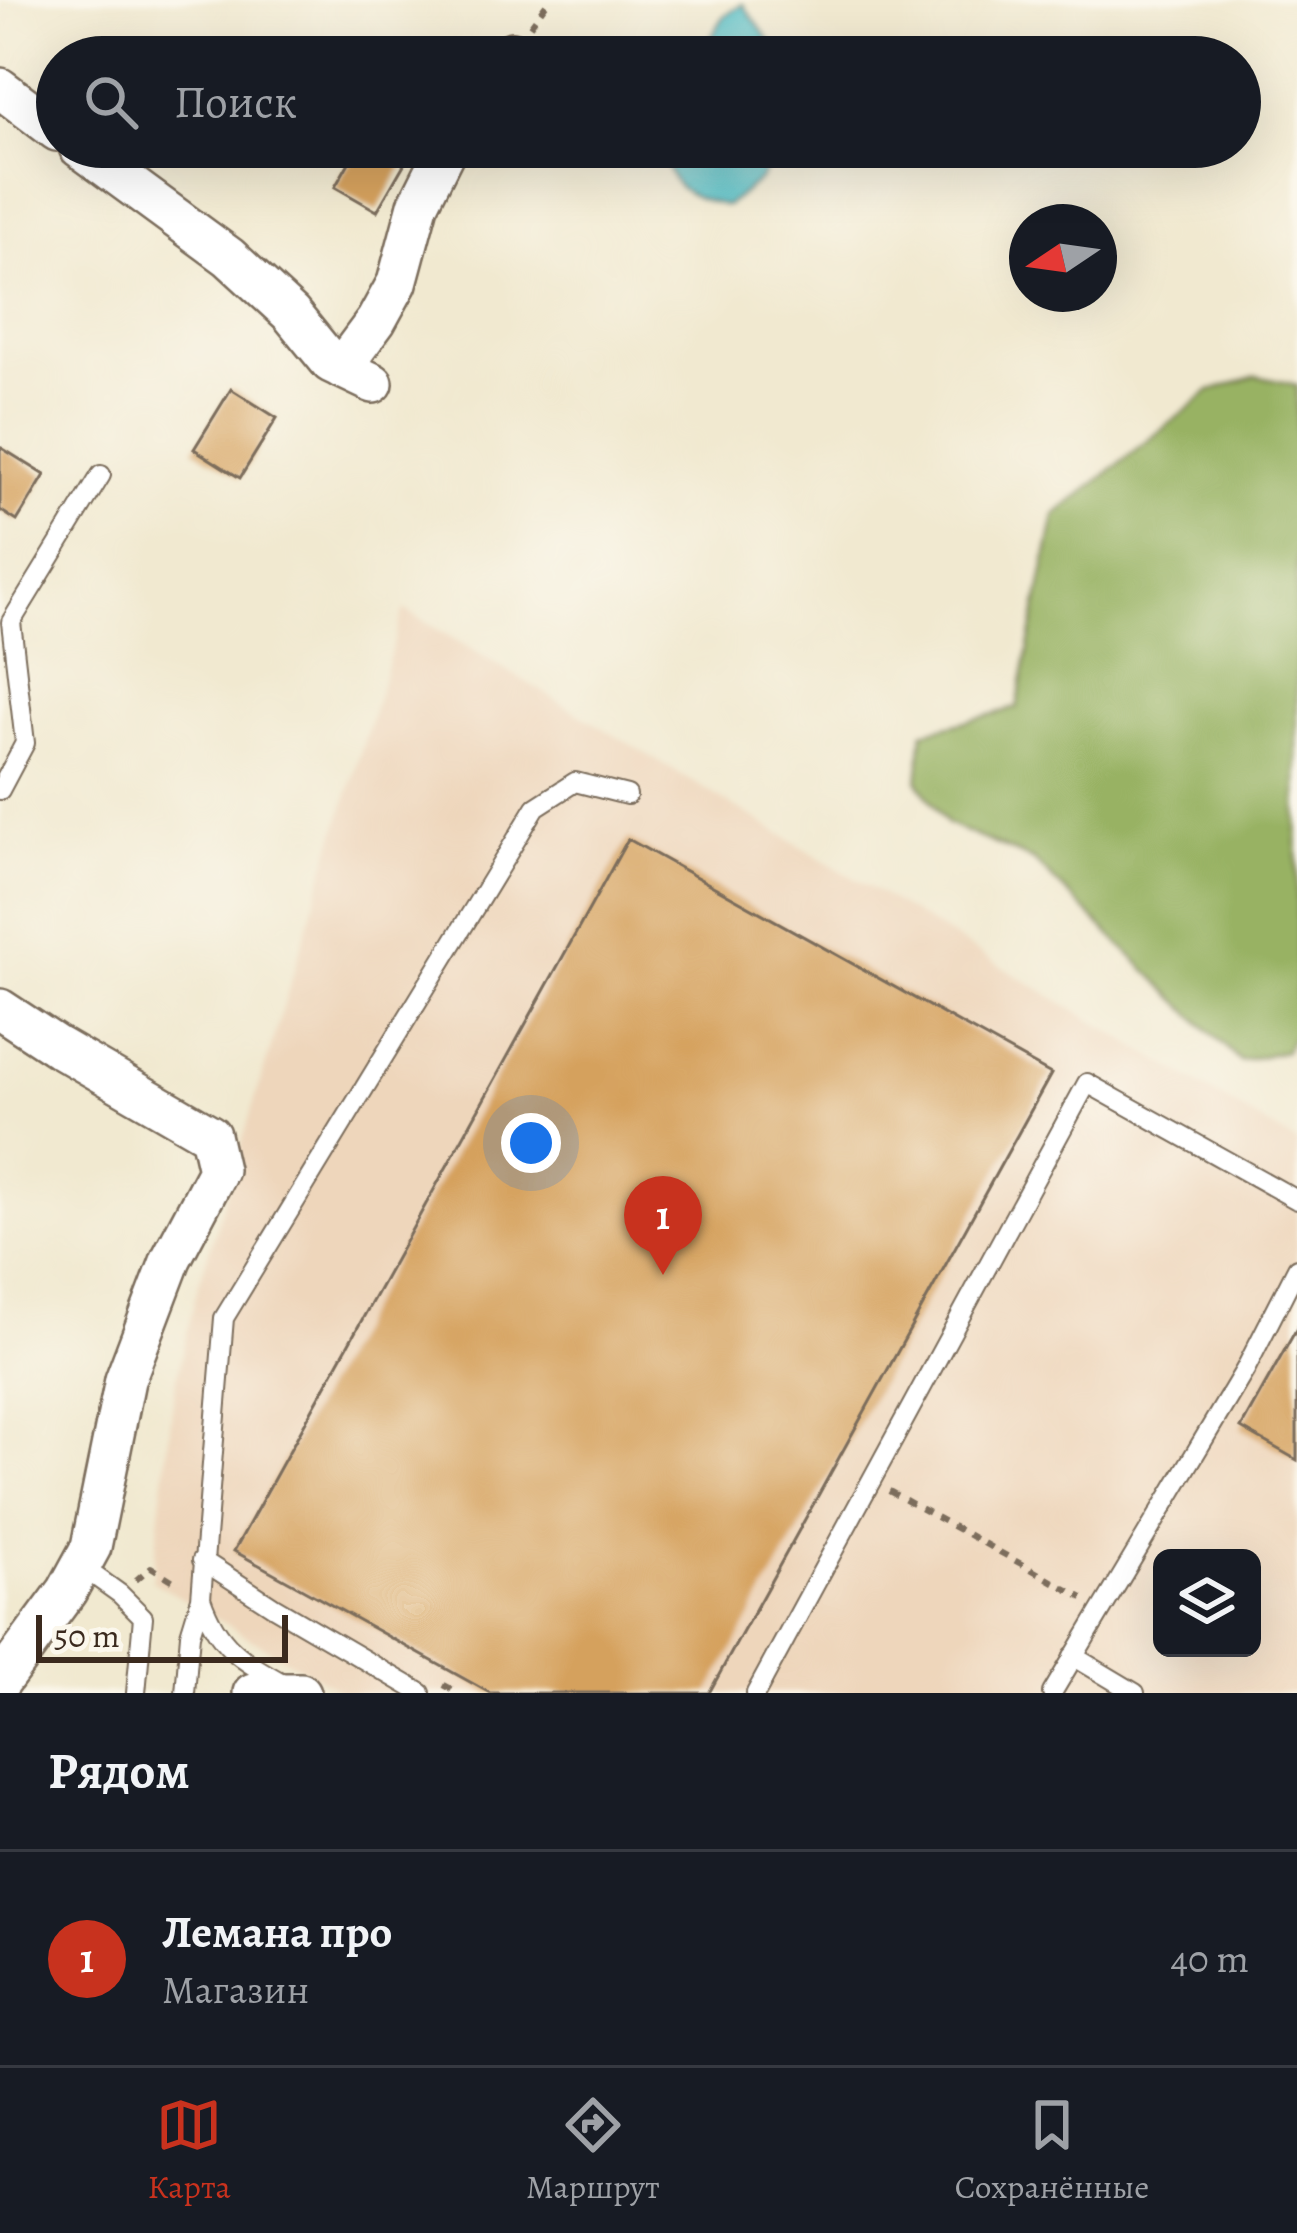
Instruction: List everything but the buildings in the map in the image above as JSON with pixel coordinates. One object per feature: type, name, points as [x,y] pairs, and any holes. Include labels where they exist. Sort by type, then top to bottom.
[{"type":"street","points":[[0,88],[36,115]]},
{"type":"street","points":[[108,168],[229,257],[291,314],[331,363],[357,375],[376,321],[397,284],[418,205],[436,168]]},
{"type":"street","points":[[0,1009],[210,1135],[218,1170],[171,1259],[125,1380],[91,1547],[68,1591],[0,1682]]},
{"type":"street","points":[[254,1693],[300,1693]]},
{"type":"lane","points":[[0,790],[25,743],[10,622],[101,475]]},
{"type":"lane","points":[[184,1693],[190,1634],[201,1598],[224,1318],[536,807],[575,782],[627,795]]},
{"type":"lane","points":[[756,1693],[1087,1083],[1297,1200]]},
{"type":"lane","points":[[1052,1693],[1245,1370],[1297,1268]]},
{"type":"lane","points":[[202,1560],[421,1693]]},
{"type":"lane","points":[[81,1566],[143,1617],[136,1693]]},
{"type":"lane","points":[[201,1598],[210,1625],[224,1645],[300,1693]]},
{"type":"lane","points":[[1073,1657],[1135,1693]]},
{"type":"path","points":[[871,1481],[1101,1608]]},
{"type":"shaded area","points":[[404,609],[1297,1143],[1297,1693],[344,1693],[152,1581],[174,1392],[195,1297]]},
{"type":"green space","points":[[1256,376],[1297,385],[1297,1029],[1285,1051],[1240,1061],[1033,860],[947,824],[918,781],[923,732],[1017,708],[1055,515],[1210,391]]},
{"type":"water","points":[[743,4],[766,36],[712,36],[725,15]]},
{"type":"water","points":[[668,168],[766,168],[760,180],[726,206],[682,189]]},
{"type":"place","name":"Лемана про","points":[[663,1275]]}]
